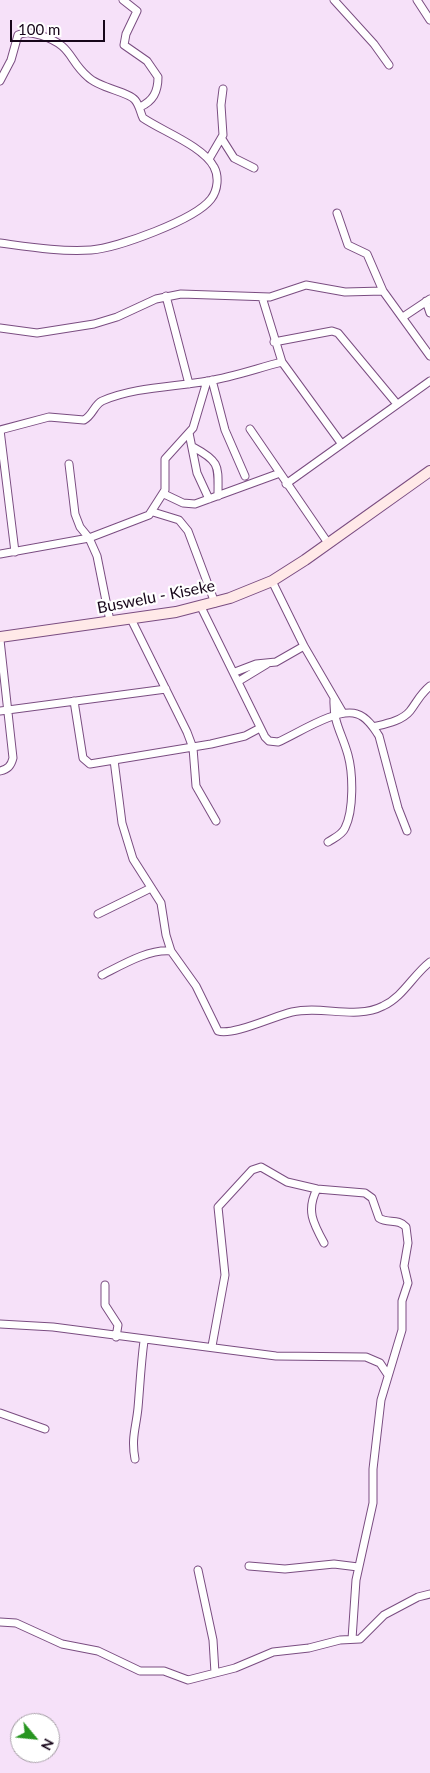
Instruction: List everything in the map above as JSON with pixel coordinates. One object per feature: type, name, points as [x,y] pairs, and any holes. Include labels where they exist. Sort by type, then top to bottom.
[{"type":"main road","name":"Buswelu - Kiseke","points":[[0,638],[130,619],[215,603],[272,580],[430,471]]},
{"type":"street","points":[[123,0],[137,11],[126,34],[124,45],[146,61],[158,77],[152,100],[140,107]]},
{"type":"street","points":[[334,0],[380,52],[389,65]]},
{"type":"street","points":[[417,0],[430,20]]},
{"type":"street","points":[[0,81],[11,60],[18,35],[32,33],[62,45],[88,77],[113,91],[131,96],[140,107],[143,118],[209,159],[215,167],[218,178],[216,192],[212,198],[194,212],[111,248],[71,251],[0,243]]},
{"type":"street","points":[[209,159],[222,139],[224,131],[221,106],[223,90]]},
{"type":"street","points":[[222,139],[234,158],[254,168]]},
{"type":"street","points":[[336,213],[346,242],[350,247],[367,254],[383,291],[430,353]]},
{"type":"street","points":[[0,328],[37,333],[94,324],[117,317],[166,296],[201,293],[262,297],[277,296],[306,285],[345,292],[383,291]]},
{"type":"street","points":[[166,296],[189,384]]},
{"type":"street","points":[[262,297],[274,342],[282,362],[341,443]]},
{"type":"street","points":[[402,317],[428,300],[430,313]]},
{"type":"street","points":[[274,342],[332,332],[338,333],[397,404]]},
{"type":"street","points":[[15,552],[0,430],[49,417],[84,420],[91,415],[96,405],[104,400],[210,381],[282,362]]},
{"type":"street","points":[[0,554],[89,538],[142,519],[153,512],[164,494],[167,484],[165,459],[189,433],[197,420],[210,381]]},
{"type":"street","points":[[210,381],[225,430],[245,476]]},
{"type":"street","points":[[286,484],[430,381]]},
{"type":"street","points":[[250,429],[328,543]]},
{"type":"street","points":[[189,433],[198,473],[209,499]]},
{"type":"street","points":[[193,447],[216,462],[218,468],[218,496]]},
{"type":"street","points":[[69,464],[77,522],[89,538],[99,566],[110,621]]},
{"type":"street","points":[[164,494],[189,504],[218,496],[280,473]]},
{"type":"street","points":[[153,512],[179,520],[188,531],[215,603]]},
{"type":"street","points":[[272,580],[304,646],[343,712]]},
{"type":"street","points":[[201,607],[235,672],[260,728],[269,741],[278,742],[343,712],[362,716],[373,727],[378,736],[398,808],[407,832]]},
{"type":"street","points":[[130,619],[166,689],[193,748],[196,786],[216,821]]},
{"type":"street","points":[[0,638],[13,758],[11,765],[7,769],[0,771]]},
{"type":"street","points":[[235,672],[256,664],[276,662],[304,646]]},
{"type":"street","points":[[239,681],[267,664]]},
{"type":"street","points":[[373,727],[409,712],[418,696],[430,686]]},
{"type":"street","points":[[0,710],[166,689]]},
{"type":"street","points":[[328,842],[345,829],[350,808],[352,781],[348,754],[333,716],[334,699]]},
{"type":"street","points":[[74,701],[83,758],[90,764],[193,748],[245,736],[260,728]]},
{"type":"street","points":[[114,760],[126,842],[140,872],[161,903],[166,935],[171,951],[196,986],[214,1026],[221,1032],[291,1012],[310,1009],[357,1013],[371,1011],[392,1001],[430,962]]},
{"type":"street","points":[[98,914],[152,888]]},
{"type":"street","points":[[102,975],[159,951],[171,951]]},
{"type":"street","points":[[212,1346],[225,1275],[219,1206],[243,1178],[257,1167],[261,1167],[286,1182],[317,1189],[366,1193],[372,1198],[382,1220],[398,1222],[406,1227],[408,1243],[404,1266],[408,1283],[402,1301],[402,1330],[379,1412],[378,1439],[373,1468],[373,1503],[358,1567],[352,1639]]},
{"type":"street","points":[[317,1189],[311,1202],[311,1215],[324,1243]]},
{"type":"street","points":[[105,1285],[105,1305],[118,1325],[116,1337]]},
{"type":"street","points":[[0,1324],[53,1328],[144,1341],[212,1346],[246,1353],[302,1358],[366,1357],[380,1363],[388,1375]]},
{"type":"street","points":[[135,1459],[132,1440],[138,1412],[139,1373],[144,1341]]},
{"type":"street","points":[[0,1413],[45,1429]]},
{"type":"street","points":[[249,1566],[285,1569],[334,1564],[358,1567]]},
{"type":"street","points":[[198,1570],[213,1640],[215,1673]]},
{"type":"street","points":[[0,1622],[16,1623],[62,1644],[98,1651],[140,1671],[164,1671],[188,1680],[235,1668],[273,1652],[362,1638],[384,1615],[401,1605],[430,1594]]}]
